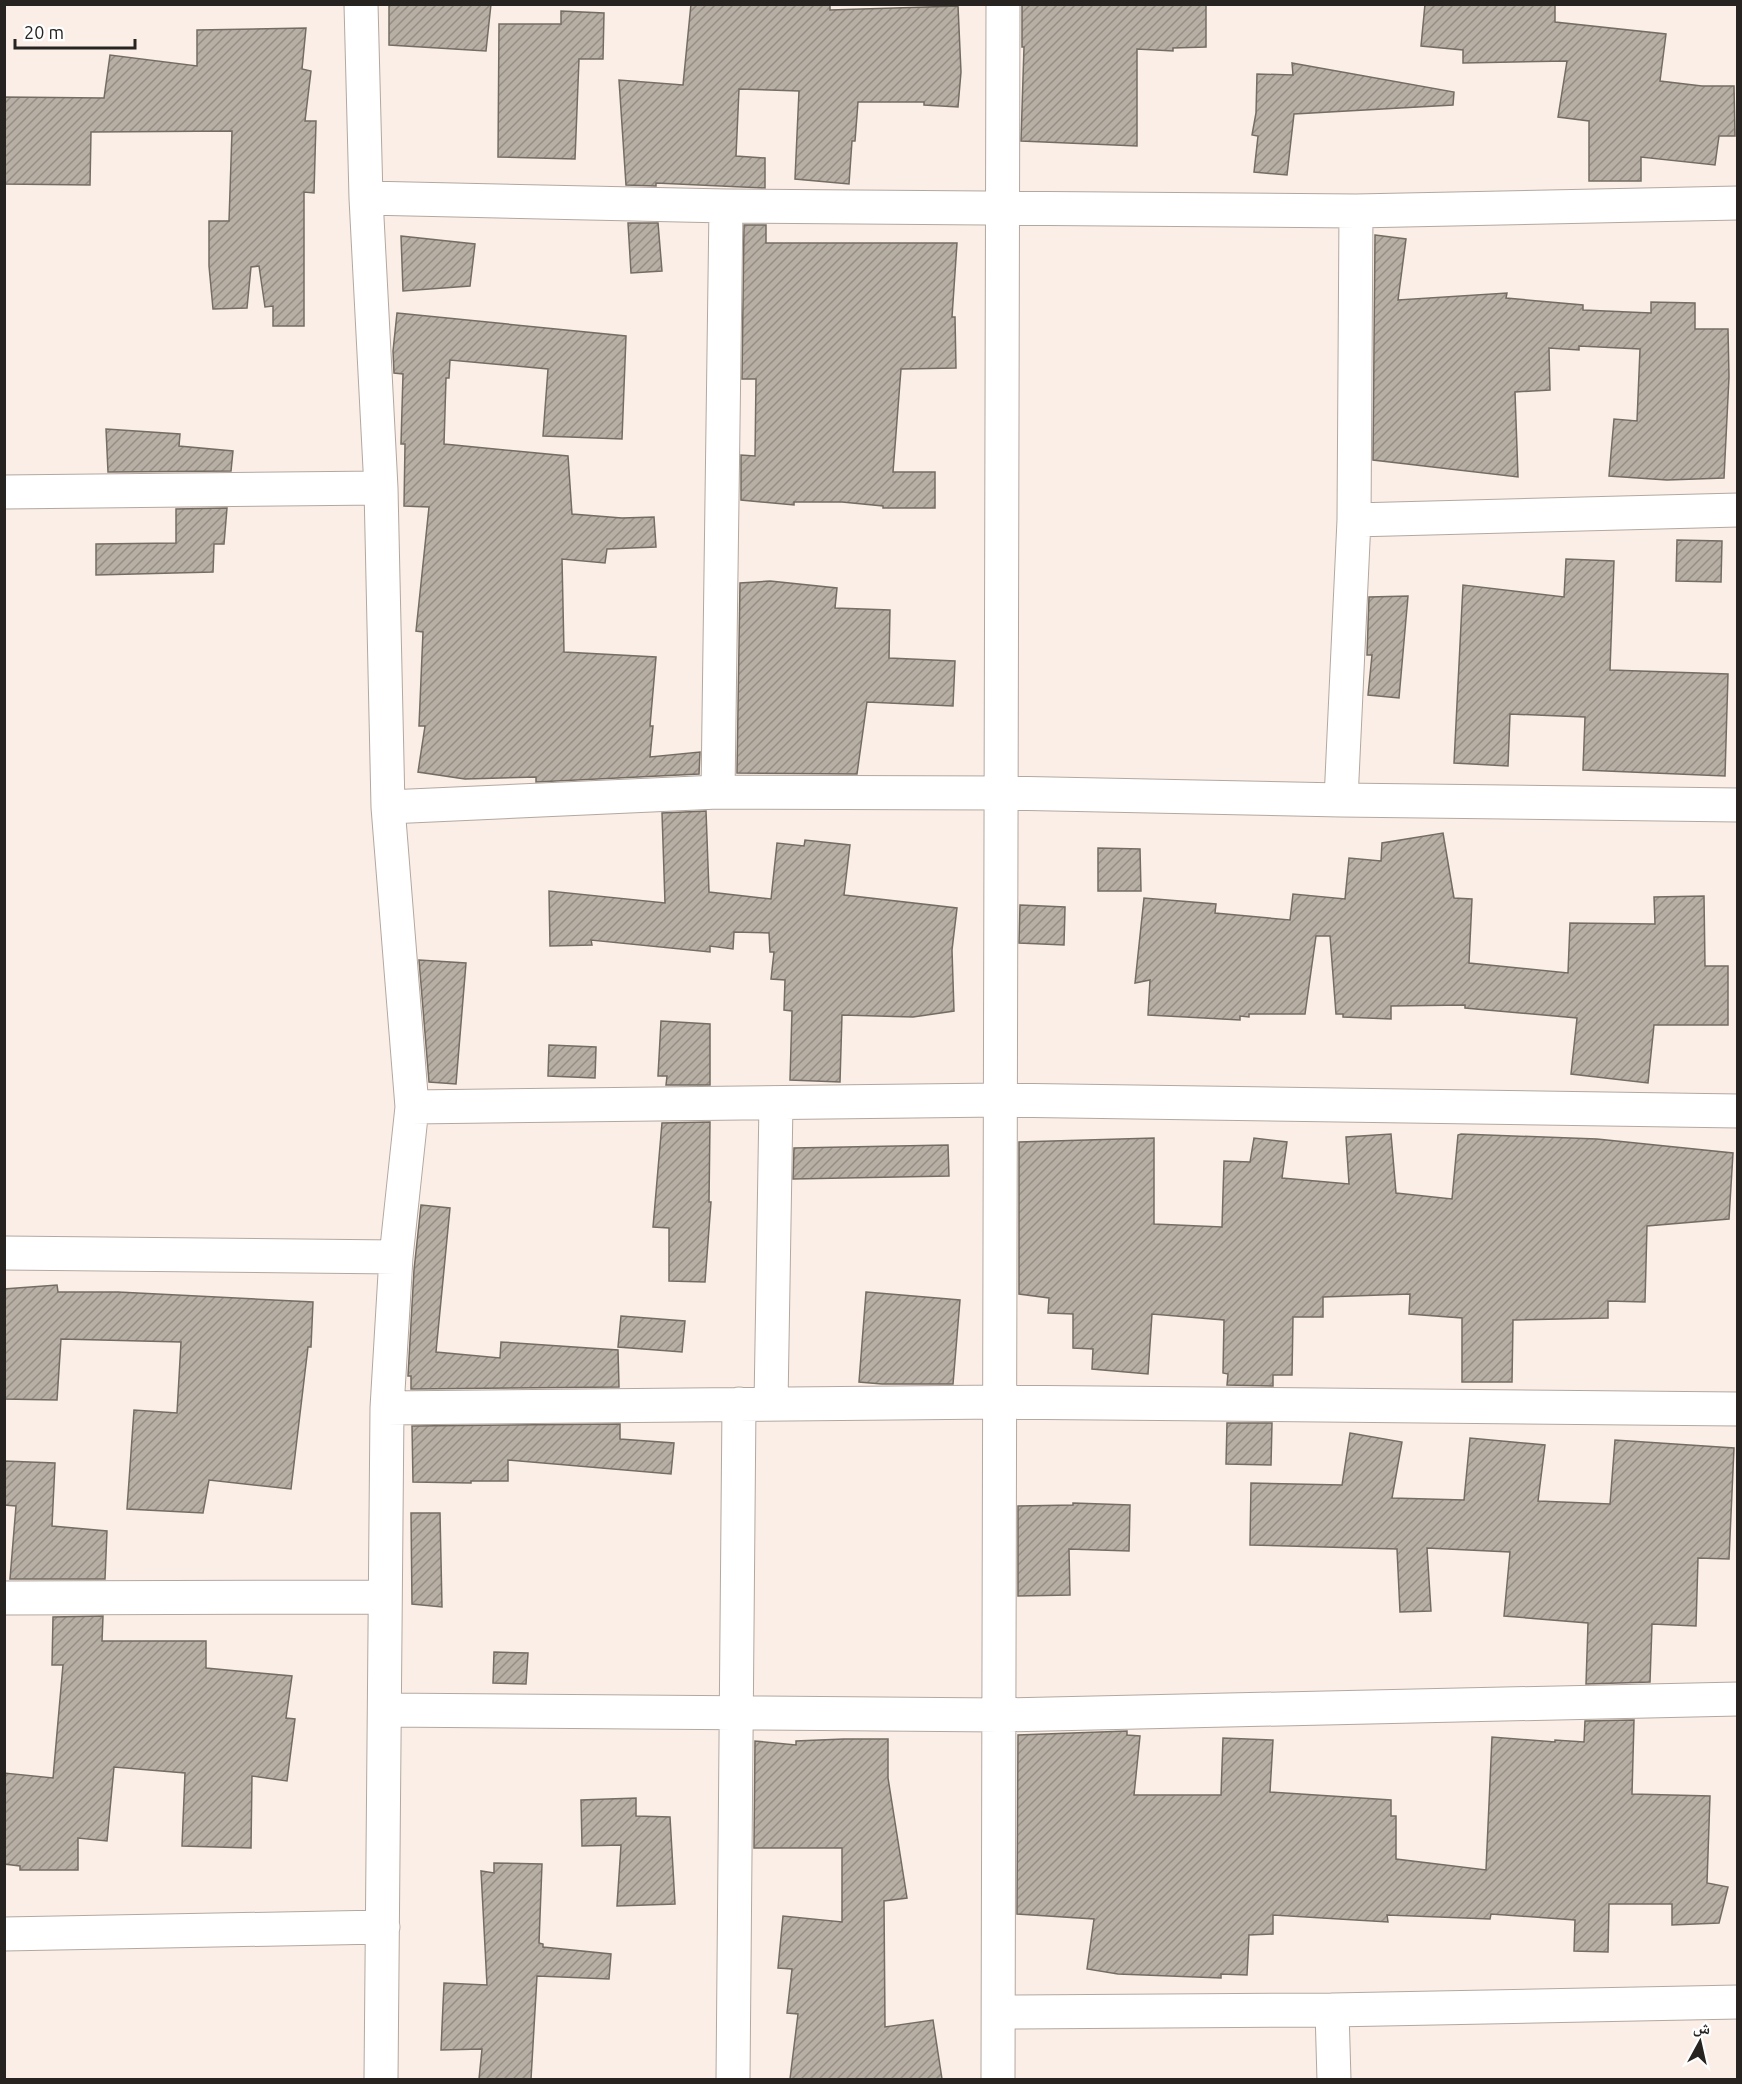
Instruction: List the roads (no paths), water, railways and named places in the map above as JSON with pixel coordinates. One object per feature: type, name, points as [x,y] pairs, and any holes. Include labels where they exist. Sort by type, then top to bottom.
[{"type":"street","points":[[362,4],[366,198],[381,488],[388,807],[412,1107],[396,1257],[387,1408],[381,2079]]},
{"type":"street","points":[[998,2079],[1003,4]]},
{"type":"street","points":[[366,198],[726,206],[1356,211],[1737,203]]},
{"type":"street","points":[[718,792],[726,206]]},
{"type":"street","points":[[1341,800],[1354,520],[1356,211]]},
{"type":"street","points":[[4,492],[381,488]]},
{"type":"street","points":[[1354,520],[1737,510]]},
{"type":"street","points":[[388,807],[718,792],[1001,793],[1737,806]]},
{"type":"street","points":[[412,1107],[1000,1100],[1737,1111]]},
{"type":"street","points":[[733,2079],[737,1713],[755,1404],[777,1103]]},
{"type":"street","points":[[4,1252],[396,1257]]},
{"type":"street","points":[[387,1408],[1000,1402],[1737,1409]]},
{"type":"street","points":[[4,1598],[385,1597]]},
{"type":"street","points":[[384,1710],[999,1715],[1737,1699]]},
{"type":"street","points":[[4,1934],[383,1927]]},
{"type":"street","points":[[999,2012],[1332,2010],[1737,2001]]},
{"type":"street","points":[[1332,2010],[1334,2079]]}]
